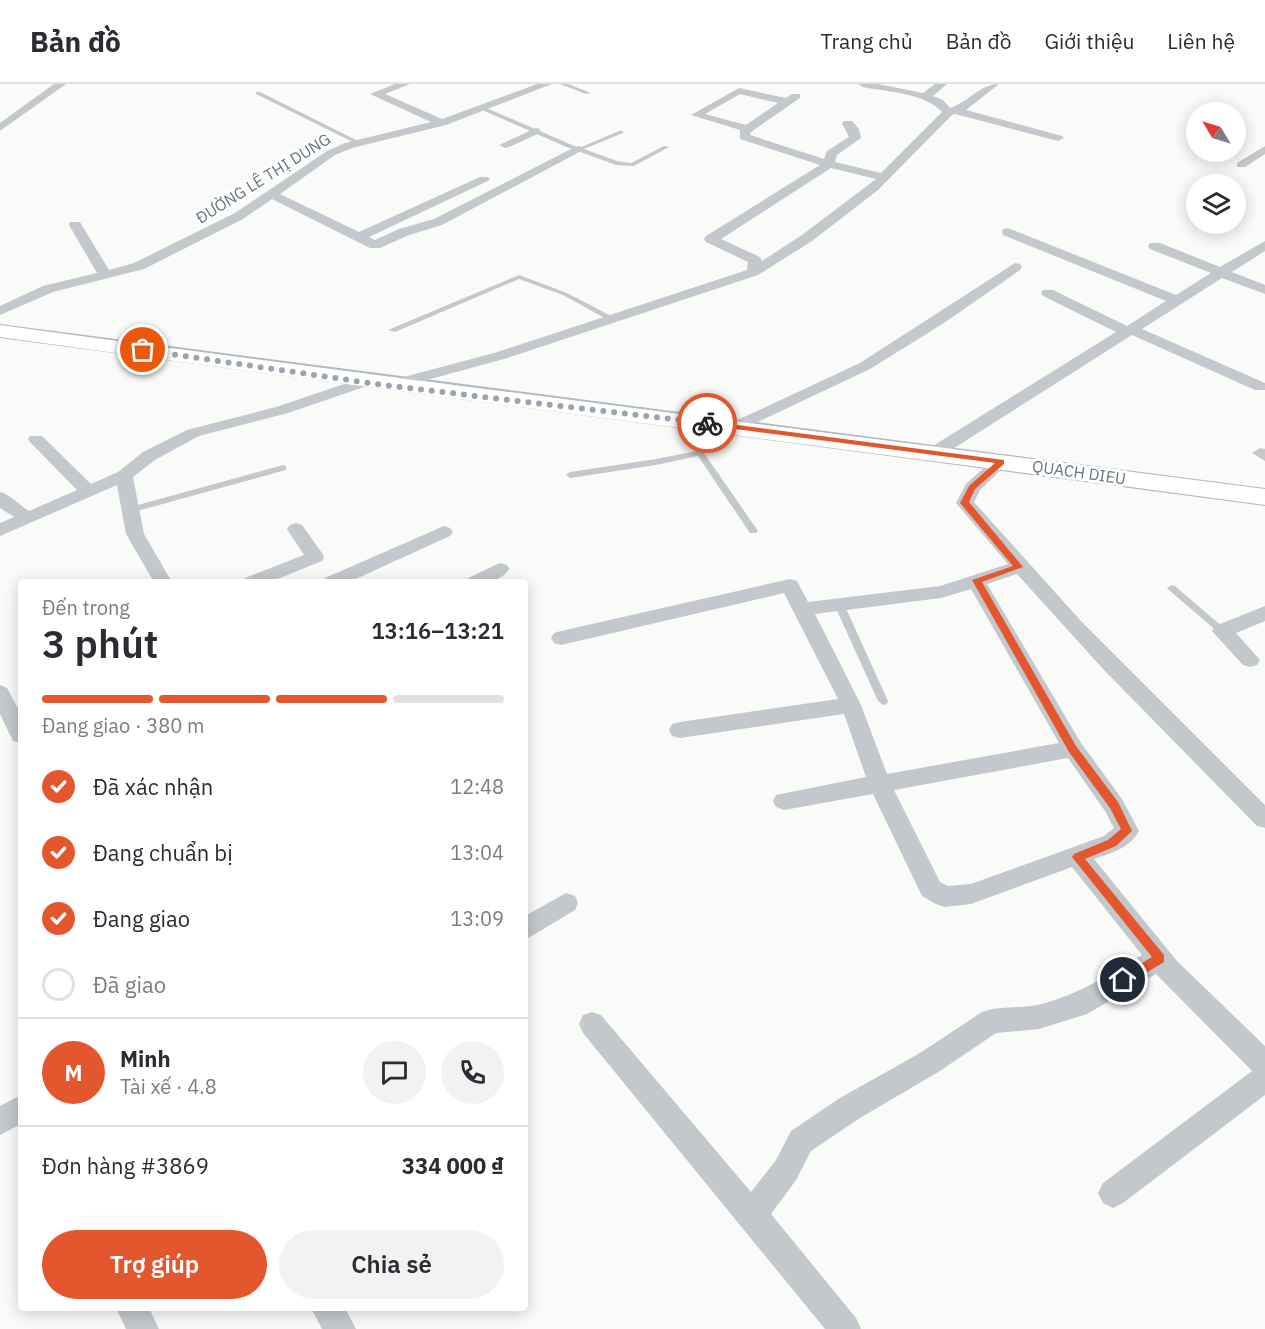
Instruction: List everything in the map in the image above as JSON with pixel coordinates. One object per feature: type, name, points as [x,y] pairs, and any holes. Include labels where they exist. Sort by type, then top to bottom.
[{"type":"main road","name":"QUACH DIEU","points":[[0,331],[309,372],[390,386],[726,426],[1265,497]]},
{"type":"street","points":[[0,128],[61,84]]},
{"type":"street","points":[[405,84],[375,94],[442,123]]},
{"type":"street","name":"ĐƯỜNG LÊ THỊ DUNG","points":[[0,311],[48,289],[139,266],[176,249],[273,195],[331,153],[359,143],[442,123],[547,84]]},
{"type":"street","points":[[863,84],[925,97],[939,102],[951,111],[1058,138]]},
{"type":"street","points":[[925,97],[942,84]]},
{"type":"street","points":[[390,386],[499,356],[753,272],[807,238],[884,177],[951,111],[966,106],[994,84]]},
{"type":"street","points":[[748,129],[696,115],[739,91],[792,99],[748,129],[744,137],[756,143],[829,164],[884,177]]},
{"type":"street","points":[[753,272],[754,260],[711,239],[829,164],[831,153],[855,138],[853,129],[848,123]]},
{"type":"street","points":[[505,145],[536,131]]},
{"type":"street","points":[[273,195],[375,245],[404,232],[438,222],[579,149]]},
{"type":"street","points":[[1241,165],[1265,149]]},
{"type":"street","points":[[358,237],[484,180]]},
{"type":"street","points":[[75,225],[105,275]]},
{"type":"street","points":[[1008,232],[1179,301]]},
{"type":"street","points":[[934,453],[1265,245]]},
{"type":"street","points":[[1155,246],[1265,290]]},
{"type":"street","points":[[726,426],[865,366],[939,320],[1014,267]]},
{"type":"street","points":[[1048,294],[1260,387]]},
{"type":"street","points":[[0,530],[124,476],[149,456],[193,433],[282,410],[365,382]]},
{"type":"street","points":[[36,440],[88,491]]},
{"type":"street","points":[[1001,462],[972,488],[964,503],[1019,567],[1160,716],[1265,819]]},
{"type":"street","points":[[124,476],[135,534],[161,579]]},
{"type":"street","points":[[0,497],[8,506],[26,517]]},
{"type":"street","points":[[260,579],[315,557],[296,529]]},
{"type":"street","points":[[339,579],[444,532]]},
{"type":"street","points":[[803,609],[941,592],[1019,567]]},
{"type":"street","points":[[480,579],[500,568]]},
{"type":"street","points":[[561,638],[790,585],[851,705],[880,784],[931,889],[945,897],[971,894],[1078,857],[1112,843],[1127,831],[1114,805],[1073,749],[976,580]]},
{"type":"street","points":[[1250,660],[1222,631],[1265,613]]},
{"type":"street","points":[[0,693],[18,729]]},
{"type":"street","points":[[680,730],[851,705]]},
{"type":"street","points":[[784,801],[1073,749]]},
{"type":"street","points":[[1078,857],[1160,958],[1265,1065]]},
{"type":"street","points":[[528,927],[566,903]]},
{"type":"street","points":[[752,1215],[786,1170],[801,1142],[849,1108],[930,1062],[991,1022],[1039,1017],[1087,1002],[1160,958]]},
{"type":"street","points":[[592,1024],[845,1329]]},
{"type":"street","points":[[1113,1193],[1265,1078]]},
{"type":"street","points":[[0,1121],[18,1111]]},
{"type":"street","points":[[134,1311],[143,1329]]},
{"type":"street","points":[[329,1311],[340,1329]]},
{"type":"lane","points":[[563,84],[588,93]]},
{"type":"lane","points":[[258,93],[359,143]]},
{"type":"lane","points":[[482,108],[616,163],[632,165],[666,147]]},
{"type":"lane","points":[[579,149],[621,132]]},
{"type":"lane","points":[[392,330],[519,277],[564,294],[613,319]]},
{"type":"lane","points":[[570,475],[700,453],[726,426]]},
{"type":"lane","points":[[700,453],[753,531]]},
{"type":"lane","points":[[130,510],[283,468]]},
{"type":"lane","points":[[1172,588],[1222,631]]},
{"type":"lane","points":[[839,604],[883,701]]},
{"type":"way so far","points":[[143,350],[309,372],[390,386],[707,423]]},
{"type":"route","points":[[707,423],[1001,462],[972,488],[964,503],[1019,567],[976,580],[1073,749],[1114,805],[1127,831],[1112,843],[1078,857],[1081,864],[1160,958],[1123,980]]}]
